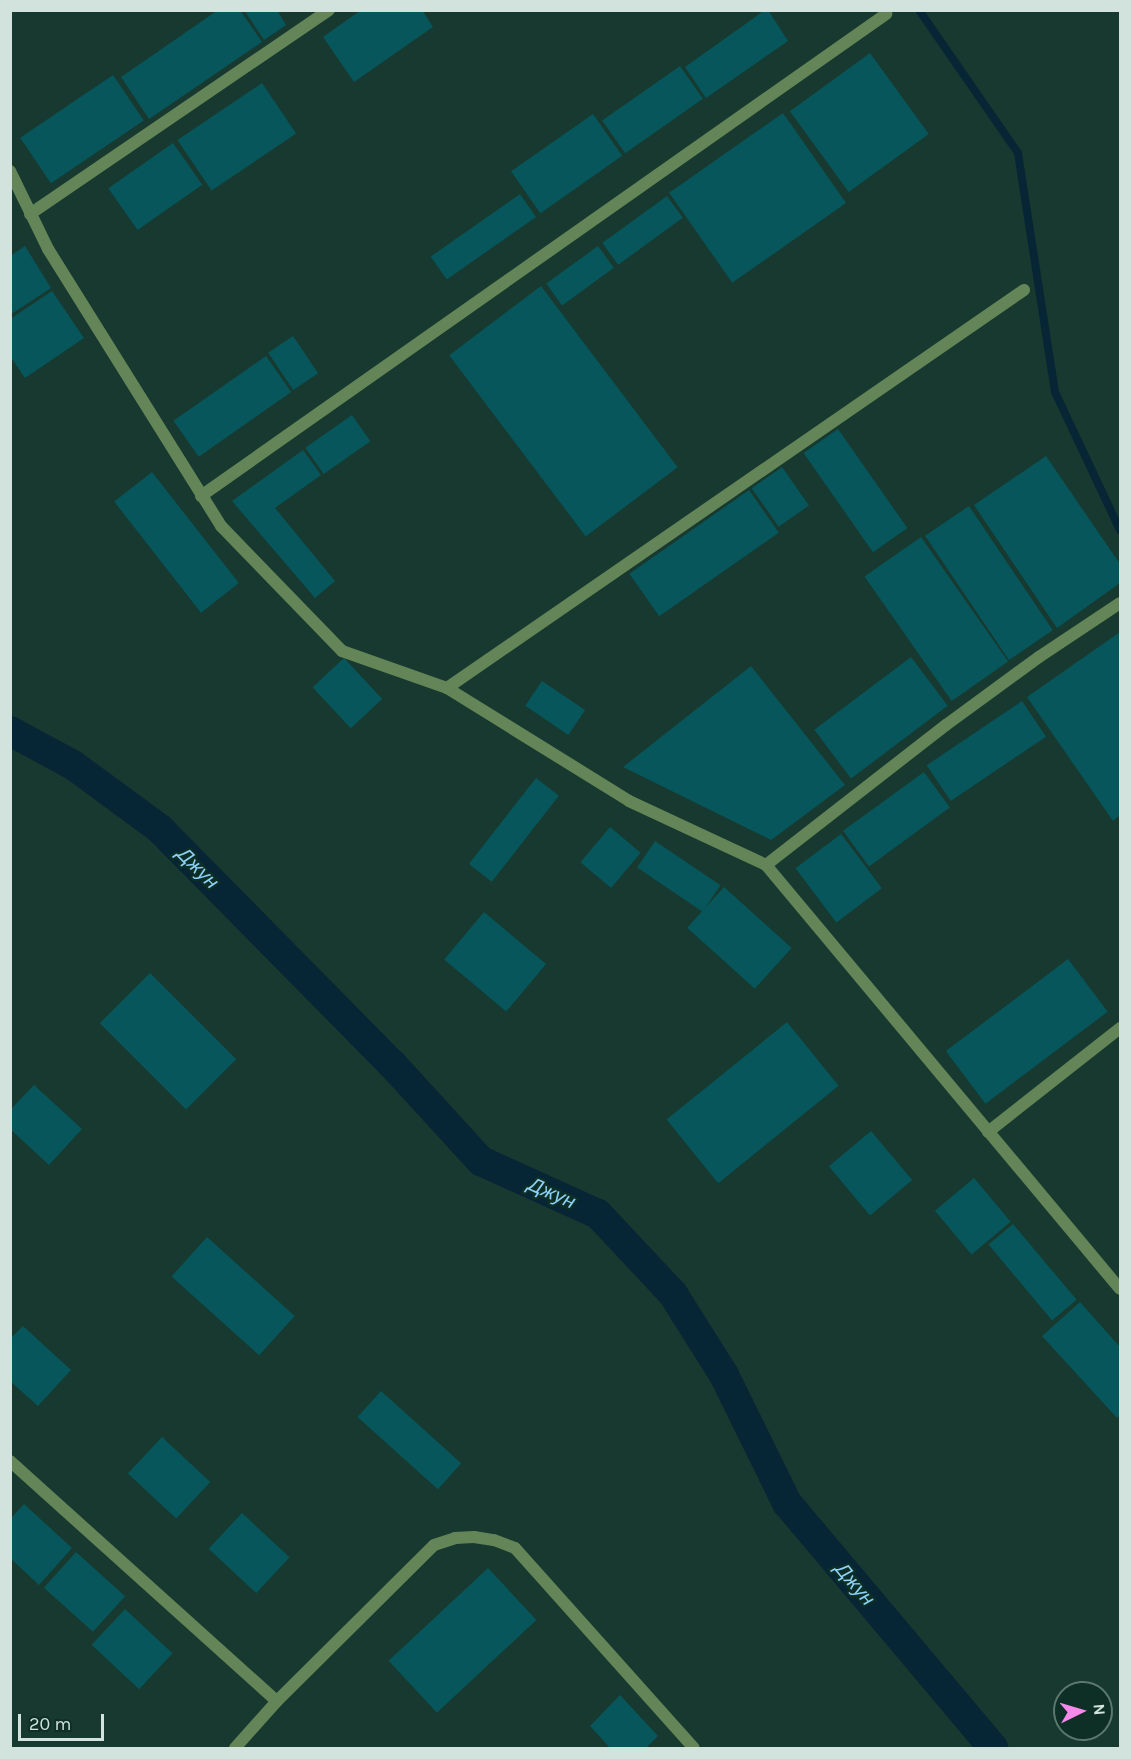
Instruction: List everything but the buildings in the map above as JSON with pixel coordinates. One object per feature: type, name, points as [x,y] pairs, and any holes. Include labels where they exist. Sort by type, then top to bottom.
[{"type":"street","points":[[30,214],[328,10]]},
{"type":"street","points":[[201,496],[886,14]]},
{"type":"street","points":[[10,171],[48,249],[221,526],[342,651],[447,688],[629,801],[766,865],[1120,1289]]},
{"type":"street","points":[[447,688],[1024,290]]},
{"type":"street","points":[[766,865],[946,725],[1039,657],[1120,603]]},
{"type":"street","points":[[987,1132],[1120,1028]]},
{"type":"street","points":[[10,1461],[276,1701]]},
{"type":"street","points":[[236,1749],[276,1701],[434,1545],[455,1538],[484,1538],[515,1548],[694,1749]]},
{"type":"waterway","points":[[919,10],[1018,153],[1055,392],[1120,530]]},
{"type":"waterway","name":"Джун","points":[[10,731],[73,765],[160,829],[392,1064],[481,1161],[598,1214],[673,1294],[724,1375],[787,1503],[993,1748]]}]
